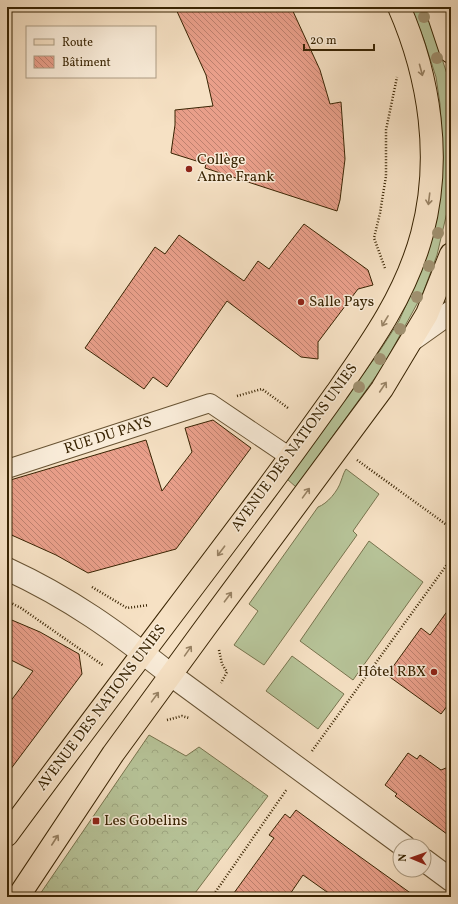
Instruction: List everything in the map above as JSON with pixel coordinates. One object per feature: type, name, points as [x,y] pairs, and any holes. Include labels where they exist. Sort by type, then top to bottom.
[{"type":"main road","name":"AVENUE DES NATIONS UNIES","points":[[7,835],[290,457],[370,345],[390,312],[405,282],[422,234],[429,202],[432,171],[429,111],[424,81],[417,53],[399,7]]},
{"type":"main road","points":[[436,7],[451,52]]},
{"type":"main road","points":[[18,897],[75,810],[171,675],[382,389],[427,314],[451,254]]},
{"type":"street","points":[[413,339],[451,312]]},
{"type":"street","points":[[210,403],[290,457]]},
{"type":"street","name":"RUE DU PAYS","points":[[7,469],[210,403]]},
{"type":"street","points":[[7,569],[74,604],[143,652],[171,675],[393,838]]},
{"type":"street","points":[[432,866],[451,880]]},
{"type":"path","points":[[388,275],[374,238],[386,176],[386,130],[398,76]]},
{"type":"path","points":[[210,403],[262,389],[288,408]]},
{"type":"path","points":[[355,458],[451,528]]},
{"type":"path","points":[[299,769],[451,560]]},
{"type":"path","points":[[7,601],[21,608],[105,666]]},
{"type":"path","points":[[219,645],[220,656],[227,672],[219,686]]},
{"type":"path","points":[[162,724],[173,718],[182,716],[193,719]]},
{"type":"path","points":[[212,897],[284,795]]},
{"type":"green space","points":[[411,7],[425,7],[447,74],[451,105],[451,195],[437,255],[423,293],[382,368],[296,487],[287,479],[379,352],[399,321],[414,287],[442,176],[440,104],[436,77]]},
{"type":"green space","points":[[346,469],[379,494],[353,531],[357,535],[264,665],[234,645],[258,611],[249,604],[318,507],[325,503],[335,493],[340,485]]},
{"type":"green space","points":[[369,541],[423,582],[353,680],[300,641]]},
{"type":"green space","points":[[292,656],[344,694],[318,729],[266,691]]},
{"type":"green space","points":[[149,735],[186,756],[199,747],[268,796],[192,897],[38,897]]},
{"type":"building","points":[[175,7],[291,7],[320,70],[330,104],[341,102],[345,159],[340,200],[337,211],[205,168],[206,164],[171,153],[175,125],[175,110],[213,106],[206,75]]},
{"type":"building","points":[[304,224],[368,270],[373,285],[358,289],[318,342],[318,359],[301,357],[227,301],[167,387],[153,377],[144,389],[85,348],[155,247],[165,254],[179,235],[244,281],[258,261],[269,269]]},
{"type":"building","points":[[213,420],[251,448],[176,549],[88,573],[56,555],[7,533],[7,481],[146,440],[162,491],[192,452],[185,428]]},
{"type":"building","points":[[451,606],[451,701],[441,714],[387,675],[421,628],[430,635]]},
{"type":"building","points":[[7,618],[40,632],[79,654],[82,674],[7,774],[7,706],[33,671],[7,658]]},
{"type":"building","points":[[408,753],[417,759],[420,755],[441,770],[451,766],[451,837],[395,796],[397,794],[385,785]]},
{"type":"building","points":[[296,810],[416,897],[334,897],[303,875],[288,897],[231,897],[274,838],[269,835],[285,814],[290,818]]},
{"type":"place","name":"Collège Anne Frank","points":[[189,169]]},
{"type":"place","name":"Salle Pays","points":[[301,302]]},
{"type":"place","name":"Hôtel RBX","points":[[434,672]]},
{"type":"place","name":"Les Gobelins","points":[[96,821]]}]
